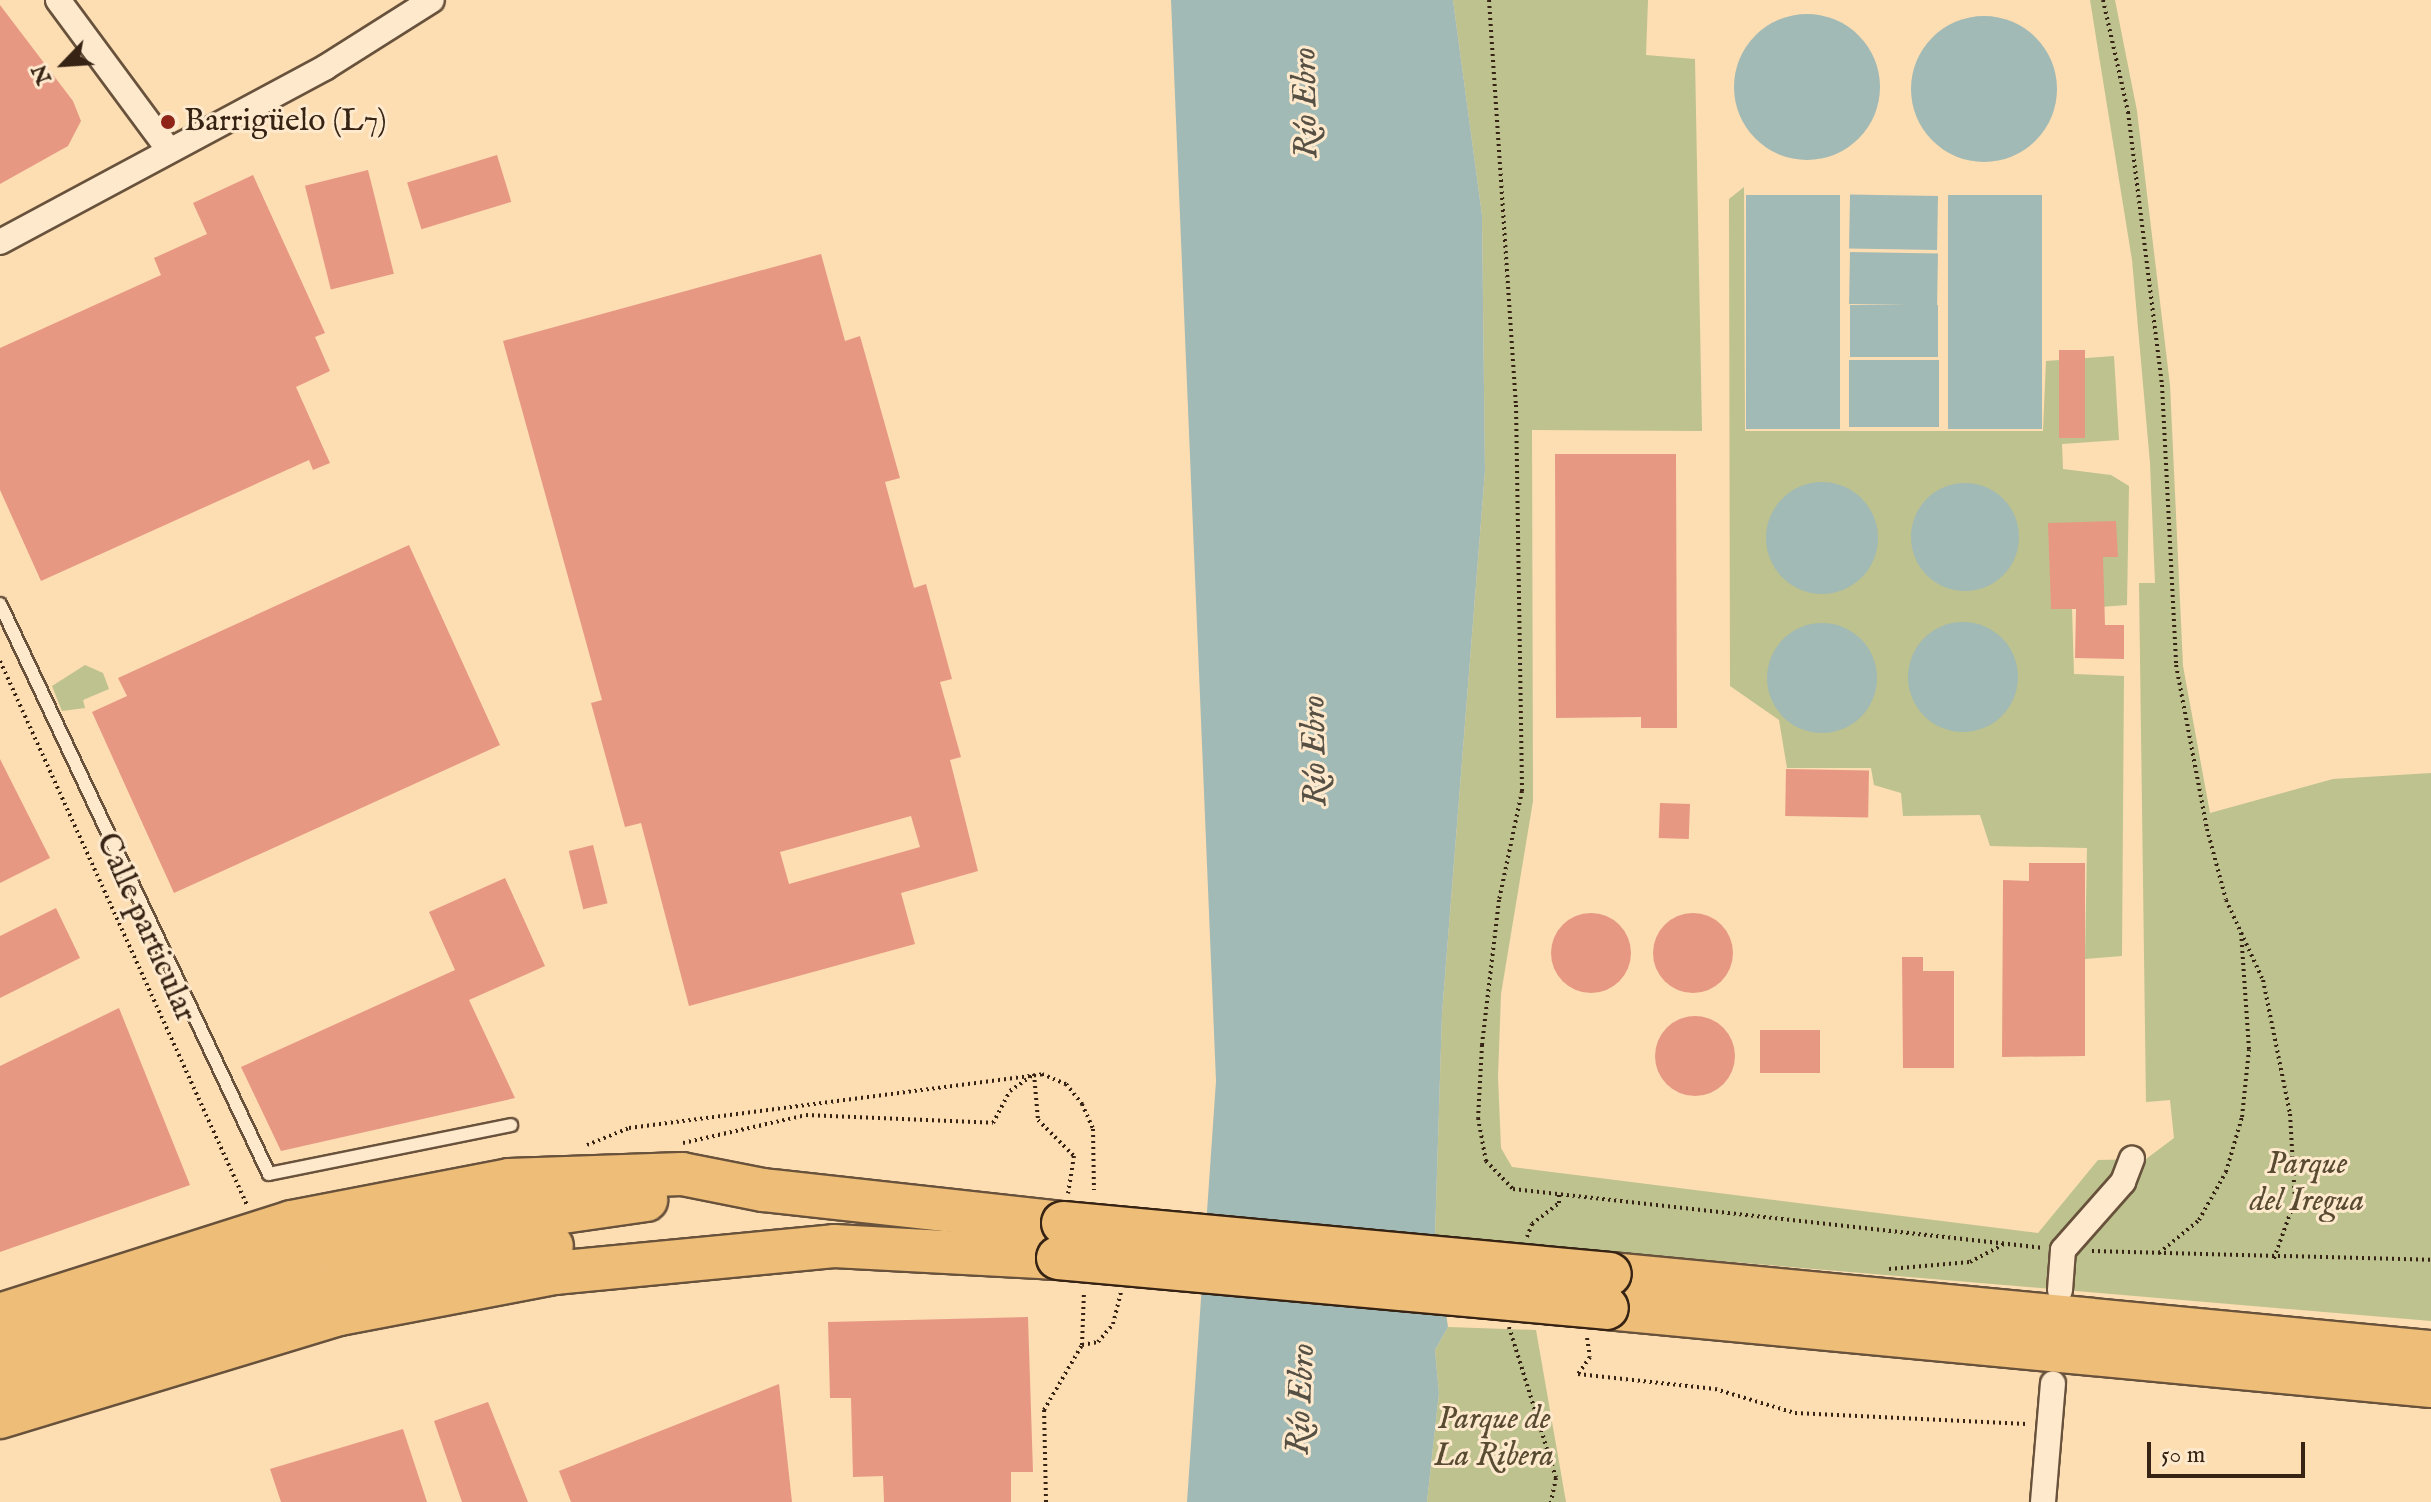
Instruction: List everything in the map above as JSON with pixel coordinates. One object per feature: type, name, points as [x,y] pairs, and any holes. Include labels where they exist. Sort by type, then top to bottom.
[{"type":"highway","points":[[0,1315],[110,1276],[291,1222],[450,1187],[682,1174],[1068,1243],[1602,1303],[2431,1386]]},
{"type":"highway","points":[[0,1387],[274,1300],[532,1211],[763,1190]]},
{"type":"highway","points":[[0,1348],[420,1248],[544,1246],[717,1235],[834,1246]]},
{"type":"highway","points":[[0,1417],[122,1382],[253,1338],[439,1294],[623,1263],[834,1246],[1068,1243],[1129,1263],[1602,1303],[2431,1352]]},
{"type":"highway","points":[[0,1298],[110,1276]]},
{"type":"highway","points":[[0,1434],[122,1382]]},
{"type":"street","points":[[58,0],[169,150]]},
{"type":"street","points":[[0,242],[326,67],[432,0]]},
{"type":"street","points":[[2060,1290],[2063,1250],[2123,1182],[2132,1159]]},
{"type":"street","points":[[2043,1502],[2053,1383]]},
{"type":"lane","points":[[0,604],[269,1174],[511,1125]]},
{"type":"path","points":[[1489,0],[1516,405],[1522,791],[1490,957],[1478,1118],[1486,1161],[1500,1183],[1559,1193],[2063,1250],[2273,1261],[2431,1260]]},
{"type":"path","points":[[2103,0],[2128,112],[2162,385],[2176,665],[2207,829],[2241,928],[2263,980],[2290,1114],[2295,1200],[2273,1261]]},
{"type":"path","name":"Calle particular","points":[[0,661],[251,1212]]},
{"type":"path","points":[[2159,1253],[2199,1220],[2226,1172],[2242,1117],[2249,1049],[2241,928]]},
{"type":"path","points":[[678,1146],[806,1115],[993,1123],[1010,1091],[1034,1074]]},
{"type":"path","points":[[1034,1074],[1038,1120],[1074,1156],[1068,1243],[1082,1345],[1044,1410],[1046,1502]]},
{"type":"path","points":[[578,1149],[629,1128],[1034,1074],[1066,1084],[1082,1104],[1093,1129],[1094,1190]]},
{"type":"path","points":[[1524,1250],[1532,1224],[1559,1203],[1559,1193]]},
{"type":"path","points":[[1082,1345],[1098,1342],[1113,1324],[1129,1263]]},
{"type":"path","points":[[1602,1303],[1590,1357],[1578,1374],[1715,1389],[1795,1413],[2041,1424]]},
{"type":"path","points":[[1511,1319],[1523,1389],[1556,1478],[1551,1502]]},
{"type":"green space","name":"Parque del Iregua","points":[[1453,0],[1648,0],[1646,55],[1695,59],[1702,431],[1532,430],[1533,801],[1501,994],[1498,1077],[1501,1148],[1512,1167],[2038,1233],[2098,1160],[2146,1159],[2174,1138],[2170,1100],[2146,1102],[2139,583],[2155,583],[2150,463],[2132,260],[2090,0],[2115,0],[2137,111],[2170,385],[2183,666],[2210,813],[2333,779],[2431,773],[2431,1321],[1435,1237],[1442,1014],[1485,471],[1482,215]]},
{"type":"green space","points":[[1744,187],[1745,431],[2043,431],[2046,361],[2114,356],[2119,440],[2062,444],[2063,469],[2111,475],[2129,486],[2127,605],[2072,609],[2074,674],[2124,676],[2122,956],[2085,959],[2087,848],[1990,846],[1980,815],[1903,816],[1901,793],[1874,785],[1871,768],[1787,768],[1779,720],[1730,686],[1729,199]]},
{"type":"green space","points":[[85,665],[103,673],[109,689],[83,700],[85,708],[62,711],[52,686]]},
{"type":"green space","name":"Parque de La Ribera","points":[[1448,1327],[1536,1330],[1566,1502],[1427,1502],[1439,1393],[1435,1350]]},
{"type":"water","name":"Río Ebro","points":[[1171,0],[1453,0],[1482,215],[1485,471],[1442,1014],[1435,1237],[1448,1327],[1435,1350],[1439,1393],[1427,1502],[1187,1502],[1216,1081]]},
{"type":"water","points":[[1807,14],[1835,19],[1859,35],[1875,59],[1880,87],[1875,115],[1859,139],[1835,155],[1807,160],[1779,155],[1755,139],[1739,115],[1734,87],[1739,59],[1755,35],[1779,19]]},
{"type":"water","points":[[1984,16],[2012,21],[2036,37],[2052,61],[2057,89],[2052,117],[2036,141],[2012,157],[1984,162],[1956,157],[1932,141],[1916,117],[1911,89],[1916,61],[1932,37],[1956,21]]},
{"type":"water","points":[[1850,194],[1938,196],[1937,250],[1849,248]]},
{"type":"water","points":[[1746,195],[1840,195],[1840,429],[1746,429]]},
{"type":"water","points":[[1948,195],[2042,195],[2042,429],[1948,429]]},
{"type":"water","points":[[1850,252],[1938,254],[1937,306],[1849,304]]},
{"type":"water","points":[[1850,305],[1938,305],[1938,357],[1850,357]]},
{"type":"water","points":[[1849,360],[1939,360],[1939,427],[1849,427]]},
{"type":"water","points":[[1822,482],[1843,487],[1861,499],[1873,517],[1878,538],[1873,559],[1861,577],[1843,589],[1822,594],[1801,589],[1783,577],[1771,559],[1766,538],[1771,517],[1783,499],[1801,487]]},
{"type":"water","points":[[1965,483],[1995,492],[2003,499],[2010,507],[2019,537],[2010,567],[2003,575],[1995,582],[1965,591],[1935,582],[1927,575],[1920,567],[1911,537],[1920,507],[1927,499],[1935,492]]},
{"type":"water","points":[[1963,622],[1984,626],[2002,638],[2014,656],[2018,677],[2014,698],[2002,716],[1984,728],[1963,732],[1942,728],[1924,716],[1912,698],[1908,677],[1912,656],[1924,638],[1942,626]]},
{"type":"water","points":[[1822,623],[1843,627],[1861,639],[1873,657],[1877,678],[1873,699],[1861,717],[1843,729],[1822,733],[1801,729],[1783,717],[1771,699],[1767,678],[1771,657],[1783,639],[1801,627]]},
{"type":"building","points":[[0,5],[73,101],[81,121],[68,146],[0,184]]},
{"type":"building","points":[[497,155],[511,202],[421,229],[407,182]]},
{"type":"building","points":[[368,170],[394,274],[331,290],[305,186]]},
{"type":"building","points":[[253,175],[325,333],[315,337],[330,371],[296,387],[330,463],[313,470],[309,460],[41,581],[0,490],[0,348],[161,275],[154,258],[207,234],[193,203]]},
{"type":"building","points":[[821,254],[845,341],[860,336],[900,478],[885,482],[914,588],[926,584],[952,679],[940,682],[961,757],[950,760],[978,871],[901,893],[915,944],[689,1006],[641,823],[625,827],[591,703],[602,700],[503,341]],"holes":[[[911,816],[920,847],[789,884],[780,852]]]},
{"type":"building","points":[[2059,350],[2085,350],[2085,438],[2059,438]]},
{"type":"building","points":[[1555,454],[1676,454],[1677,728],[1641,728],[1641,717],[1556,718]]},
{"type":"building","points":[[2116,521],[2118,557],[2103,557],[2105,625],[2124,625],[2124,659],[2075,658],[2076,609],[2051,609],[2048,523]]},
{"type":"building","points":[[409,545],[500,745],[174,893],[92,712],[127,696],[118,678]]},
{"type":"building","points":[[0,759],[50,858],[0,883]]},
{"type":"building","points":[[1786,769],[1869,770],[1868,817],[1785,816]]},
{"type":"building","points":[[1660,803],[1690,804],[1689,839],[1659,838]]},
{"type":"building","points":[[593,845],[608,903],[583,909],[569,851]]},
{"type":"building","points":[[2029,863],[2085,863],[2085,1056],[2002,1057],[2003,880],[2029,881]]},
{"type":"building","points":[[505,878],[545,966],[469,1000],[515,1098],[281,1151],[241,1067],[455,970],[429,912]]},
{"type":"building","points":[[56,908],[80,958],[0,998],[0,936]]},
{"type":"building","points":[[1591,913],[1606,916],[1619,925],[1628,938],[1631,953],[1628,968],[1619,981],[1606,990],[1591,993],[1576,990],[1563,981],[1554,968],[1551,953],[1554,938],[1563,925],[1576,916]]},
{"type":"building","points":[[1693,913],[1708,916],[1721,925],[1730,938],[1733,953],[1730,968],[1721,981],[1708,990],[1693,993],[1678,990],[1665,981],[1656,968],[1653,953],[1656,938],[1665,925],[1678,916]]},
{"type":"building","points":[[1902,957],[1923,957],[1923,971],[1954,971],[1954,1068],[1903,1068]]},
{"type":"building","points":[[119,1008],[190,1185],[0,1252],[0,1066]]},
{"type":"building","points":[[1695,1016],[1710,1019],[1723,1028],[1732,1041],[1735,1056],[1732,1071],[1723,1084],[1710,1093],[1695,1096],[1680,1093],[1667,1084],[1658,1071],[1655,1056],[1658,1041],[1667,1028],[1680,1019]]},
{"type":"building","points":[[1760,1030],[1820,1030],[1820,1073],[1760,1073]]},
{"type":"building","points":[[1028,1317],[1033,1472],[1011,1472],[1011,1502],[884,1502],[883,1476],[853,1477],[851,1398],[830,1398],[828,1322]]},
{"type":"building","points":[[779,1384],[792,1502],[571,1502],[559,1471]]},
{"type":"building","points":[[488,1402],[528,1502],[462,1502],[434,1421]]},
{"type":"building","points":[[403,1429],[427,1502],[281,1502],[270,1469]]},
{"type":"place","name":"Barrigüelo (L7)","points":[[168,122]]}]
